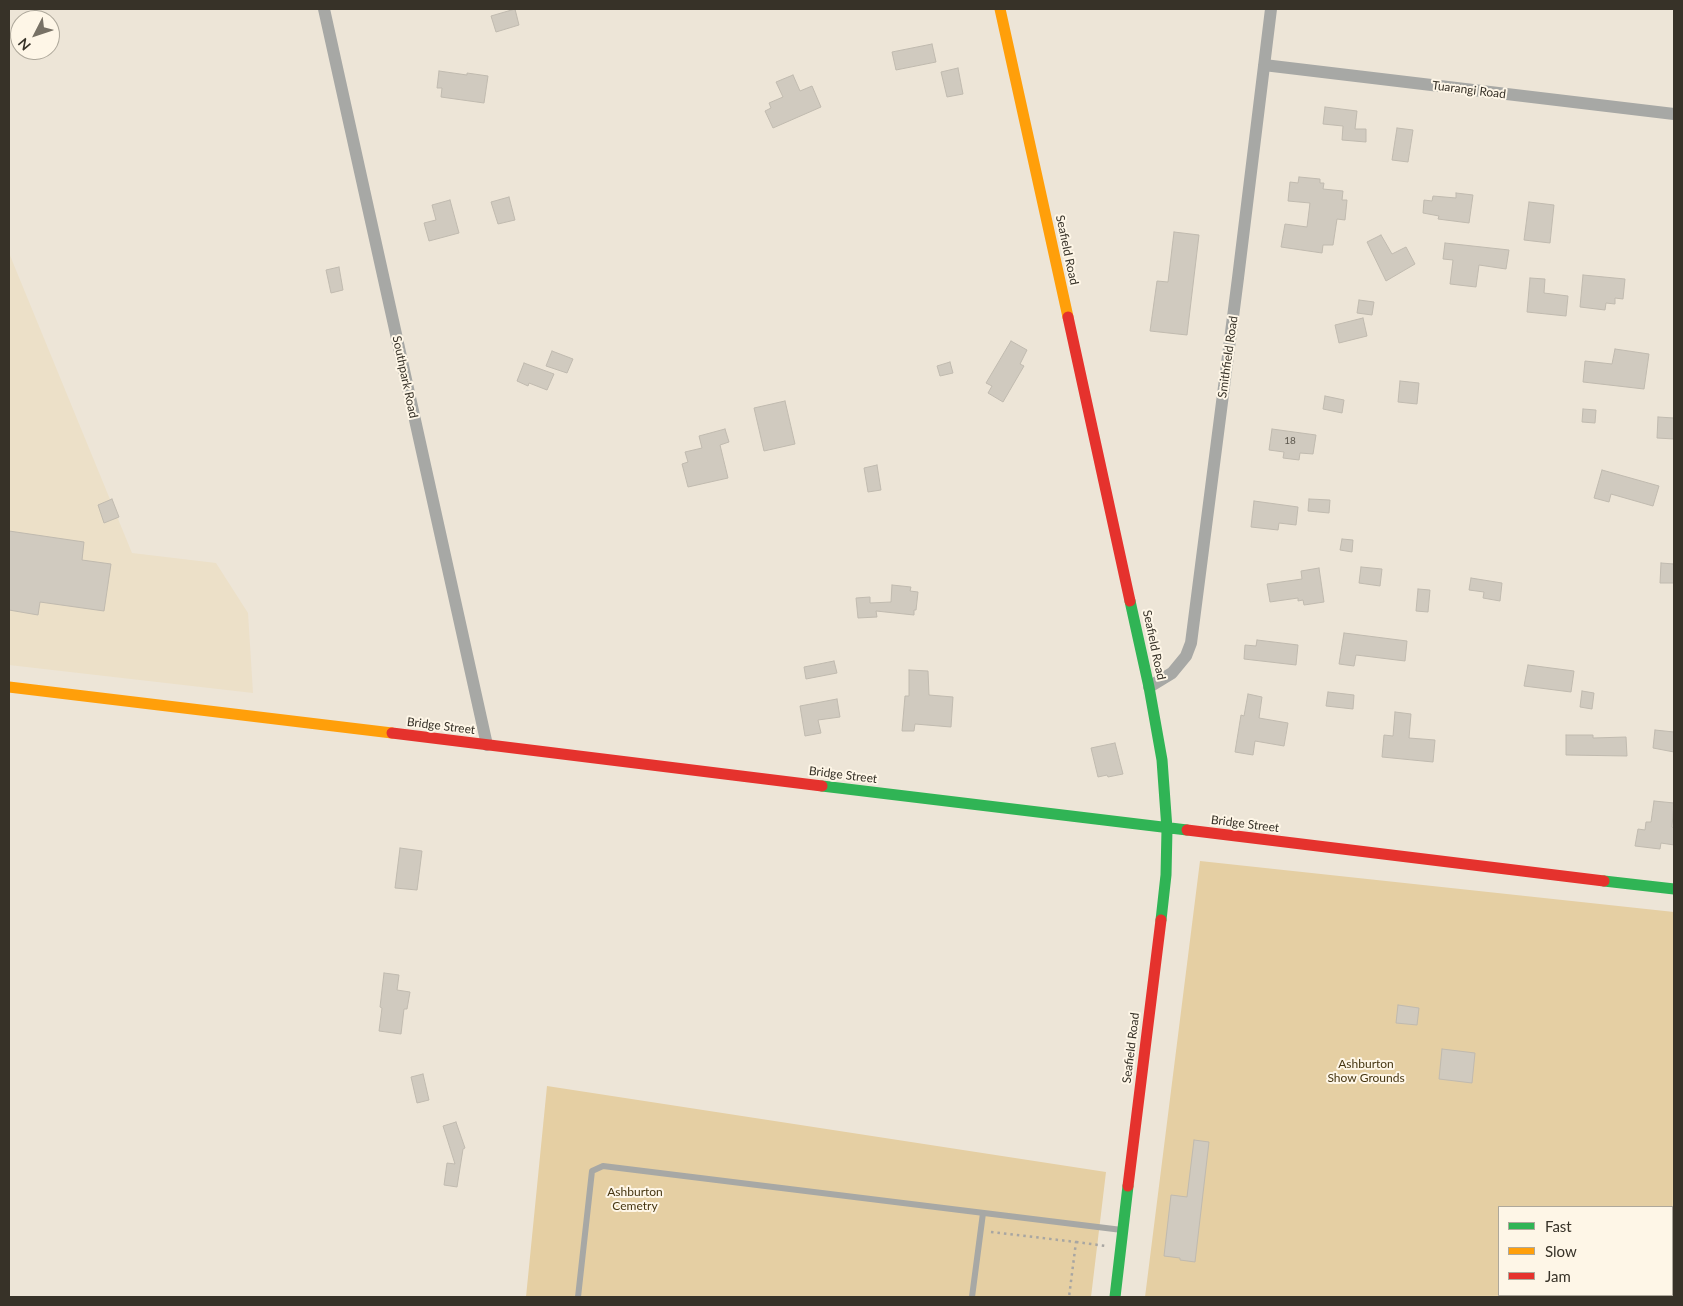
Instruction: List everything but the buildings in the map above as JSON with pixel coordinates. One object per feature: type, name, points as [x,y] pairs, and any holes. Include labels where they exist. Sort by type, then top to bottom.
[{"type":"street","name":"Southpark Road","points":[[324,9],[487,745]]},
{"type":"street","name":"Seafield Road","points":[[1000,9],[1149,687],[1162,760],[1167,828],[1166,875],[1115,1297]]},
{"type":"street","name":"Smithfield Road","points":[[1149,687],[1172,673],[1186,656],[1191,643],[1271,9]]},
{"type":"street","name":"Tuarangi Road","points":[[1264,65],[1674,114]]},
{"type":"street","name":"Bridge Street","points":[[9,687],[1674,889]]},
{"type":"lane","points":[[578,1297],[592,1171],[603,1166],[1123,1230]]},
{"type":"lane","points":[[972,1297],[983,1213]]},
{"type":"path","points":[[980,1231],[1121,1248]]},
{"type":"path","points":[[1069,1297],[1076,1242]]},
{"type":"shaded area","points":[[9,253],[132,553],[216,563],[248,613],[253,693],[9,665]]},
{"type":"green space","name":"Ashburton Show Grounds","points":[[1200,861],[1674,912],[1674,1297],[1145,1297]]},
{"type":"green space","name":"Ashburton Cemetry","points":[[547,1086],[1106,1172],[1091,1297],[526,1297]]},
{"type":"traffic: fast","points":[[1130,601],[1149,687],[1162,760],[1167,829],[1166,875],[1161,920]]},
{"type":"traffic: fast","points":[[822,786],[1187,830]]},
{"type":"traffic: fast","points":[[1604,881],[1674,889]]},
{"type":"traffic: fast","points":[[1115,1297],[1128,1186]]},
{"type":"traffic: slow","points":[[1000,9],[1068,317]]},
{"type":"traffic: slow","points":[[9,687],[392,733]]},
{"type":"traffic: jam","points":[[1068,317],[1130,601]]},
{"type":"traffic: jam","points":[[392,733],[822,786]]},
{"type":"traffic: jam","points":[[1187,830],[1604,881]]},
{"type":"traffic: jam","points":[[1128,1186],[1161,920]]}]
